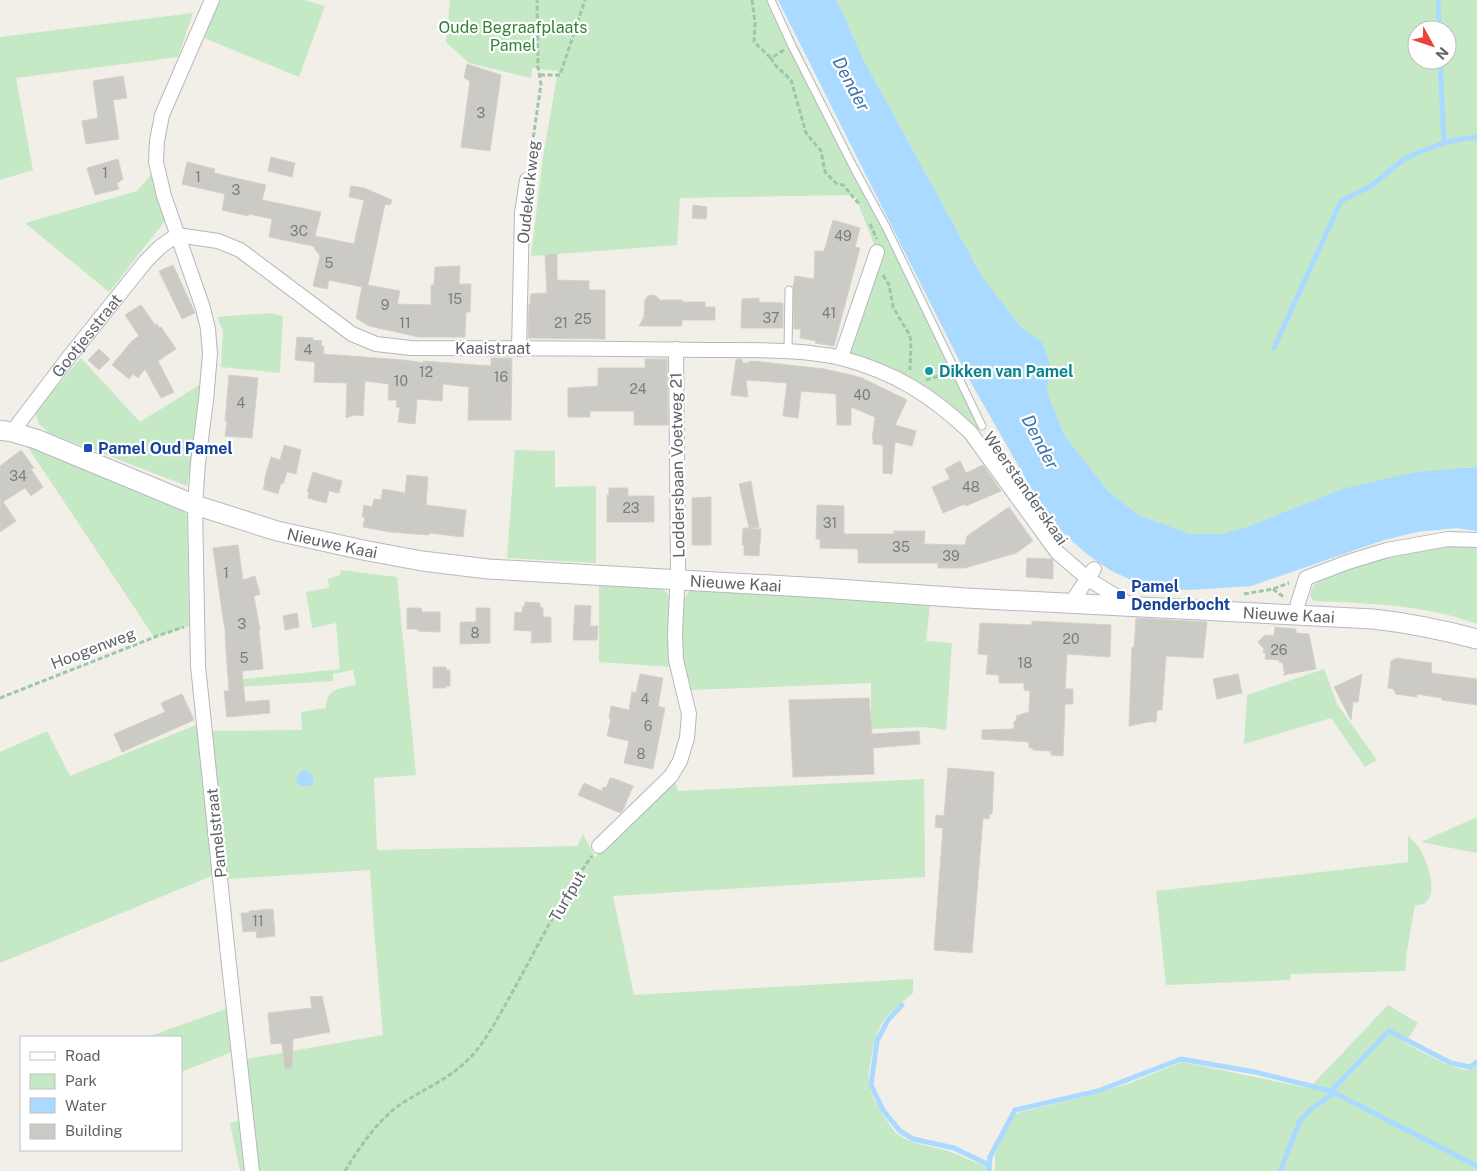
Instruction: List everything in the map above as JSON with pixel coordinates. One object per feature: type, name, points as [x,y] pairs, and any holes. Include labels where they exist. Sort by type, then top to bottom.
[{"type":"main road","name":"Nieuwe Kaai","points":[[6,431],[36,439],[277,531],[422,561],[488,569],[1133,607],[1373,619],[1448,631],[1477,640]]},
{"type":"street","name":"Pamelstraat","points":[[212,0],[162,115],[157,141],[156,162],[176,235],[203,308],[208,329],[210,354],[195,500],[198,666],[252,1171]]},
{"type":"street","name":"Oudekerkweg","points":[[519,349],[522,213],[527,180]]},
{"type":"street","name":"Kaaistraat","points":[[176,235],[218,241],[240,250],[352,334],[376,344],[411,348],[788,351],[841,357],[888,374],[913,386],[953,416],[970,432],[1057,552],[1091,574],[1133,607]]},
{"type":"street","name":"Gootjesstraat","points":[[6,431],[146,262],[160,247],[176,235]]},
{"type":"street","points":[[841,357],[877,252]]},
{"type":"street","name":"Loddersbaan Voetweg 21","points":[[676,349],[677,580]]},
{"type":"street","points":[[1296,614],[1306,578],[1387,550],[1448,539],[1477,540]]},
{"type":"street","points":[[1071,603],[1091,574]]},
{"type":"street","points":[[599,846],[671,776],[680,761],[687,738],[688,714],[676,660],[677,580]]},
{"type":"lane","name":"Weerstanderskaai","points":[[771,0],[792,46],[886,227],[982,426]]},
{"type":"lane","points":[[788,351],[789,290]]},
{"type":"path","name":"Oudekerkweg","points":[[527,180],[541,84],[538,67],[537,0]]},
{"type":"path","points":[[540,75],[560,76],[585,0]]},
{"type":"path","points":[[752,0],[755,23],[754,42],[791,80],[806,133],[821,151],[826,172],[836,183],[843,185],[861,206]]},
{"type":"path","points":[[771,58],[792,46]]},
{"type":"path","points":[[885,278],[893,307],[909,334],[911,341],[910,376]]},
{"type":"path","points":[[920,381],[942,375],[948,378]]},
{"type":"path","points":[[1240,595],[1273,589],[1306,578]]},
{"type":"path","name":"Hoogenweg","points":[[0,698],[160,635],[197,623]]},
{"type":"path","name":"Turfput","points":[[345,1171],[371,1132],[390,1113],[458,1070],[479,1047],[502,1011],[565,898],[599,846]]},
{"type":"green space","points":[[219,0],[304,0],[325,6],[299,77],[204,38]]},
{"type":"green space","name":"Oude Begraafplaats Pamel","points":[[450,0],[775,0],[886,227],[980,427],[976,429],[914,379],[874,361],[841,357],[877,252],[855,195],[680,198],[677,245],[531,256],[543,157],[558,71],[532,68],[531,78],[469,63],[446,42]]},
{"type":"green space","points":[[837,0],[1477,0],[1477,467],[1469,467],[1222,534],[1190,534],[1139,515],[1110,493],[1064,435],[1047,392],[1051,366],[1043,343],[1023,329],[983,278],[863,59]]},
{"type":"green space","points":[[193,13],[178,57],[16,78],[33,170],[0,180],[0,37]]},
{"type":"green space","points":[[151,175],[165,221],[109,292],[25,223],[137,191]]},
{"type":"green space","points":[[270,313],[283,316],[280,373],[221,367],[223,331],[217,317]]},
{"type":"green space","points":[[81,358],[140,422],[204,382],[187,486],[49,433],[39,424],[35,412]]},
{"type":"green space","points":[[25,443],[183,510],[187,516],[189,626],[154,637]]},
{"type":"green space","points":[[515,450],[555,451],[555,487],[596,486],[596,563],[507,558]]},
{"type":"green space","points":[[1477,545],[1477,624],[1418,609],[1376,604],[1314,601],[1310,596],[1314,585],[1322,580],[1383,557],[1443,546]]},
{"type":"green space","points":[[341,570],[397,577],[416,775],[374,778],[377,850],[577,846],[583,834],[595,857],[674,780],[678,791],[924,779],[925,877],[613,896],[634,995],[913,979],[913,993],[889,1014],[877,1034],[870,1066],[870,1090],[881,1111],[897,1134],[909,1141],[948,1151],[987,1167],[986,1171],[259,1171],[242,1060],[383,1035],[370,870],[226,879],[211,731],[302,730],[301,712],[326,708],[329,696],[335,690],[356,685],[353,670],[333,674],[333,681],[236,687],[236,680],[340,669],[336,623],[312,628],[306,592],[329,588],[328,579],[340,575]]},
{"type":"green space","points":[[599,583],[658,587],[667,593],[670,602],[672,667],[599,662]]},
{"type":"green space","points":[[691,589],[930,604],[926,641],[952,643],[946,730],[924,727],[871,729],[871,683],[690,690],[682,652],[680,623],[685,598]]},
{"type":"green space","points":[[1324,669],[1337,704],[1377,760],[1365,767],[1331,718],[1244,744],[1247,695]]},
{"type":"green space","points":[[201,723],[214,875],[0,963],[0,752],[47,731],[70,776]]},
{"type":"green space","points":[[1477,817],[1477,853],[1421,842]]},
{"type":"green space","points":[[1408,835],[1424,856],[1431,879],[1431,894],[1428,900],[1422,904],[1415,905],[1405,971],[1291,974],[1290,980],[1166,985],[1156,891],[1408,862]]},
{"type":"green space","points":[[1388,1005],[1418,1023],[1405,1043],[1443,1063],[1459,1069],[1467,1070],[1477,1066],[1477,1171],[995,1171],[995,1154],[1013,1116],[1020,1112],[1085,1097],[1130,1083],[1182,1062],[1308,1088]]},
{"type":"green space","points":[[229,1008],[234,1051],[182,1072],[182,1036],[150,1036]]},
{"type":"green space","points":[[242,1120],[249,1171],[240,1171],[230,1123]]},
{"type":"water","name":"Dender","points":[[778,0],[837,0],[863,59],[983,278],[1023,329],[1043,343],[1051,366],[1047,392],[1064,435],[1110,493],[1139,515],[1190,534],[1222,534],[1247,527],[1342,489],[1416,472],[1477,467],[1477,531],[1456,528],[1417,532],[1384,540],[1251,586],[1190,590],[1156,588],[1131,580],[1110,570],[1088,555],[1063,533],[1035,495],[965,372]]},
{"type":"water","points":[[305,770],[312,774],[314,783],[312,785],[303,786],[296,782],[301,771]]},
{"type":"building","points":[[467,64],[501,75],[490,151],[461,147],[470,81],[464,78]]},
{"type":"building","points":[[123,76],[127,98],[113,100],[119,139],[86,144],[82,121],[98,118],[93,81]]},
{"type":"building","points":[[271,157],[295,163],[292,177],[268,171]]},
{"type":"building","points":[[118,159],[123,179],[117,183],[119,189],[95,195],[87,168]]},
{"type":"building","points":[[187,162],[215,169],[214,173],[266,185],[262,200],[321,212],[315,236],[354,244],[364,200],[349,197],[351,186],[364,188],[392,200],[390,205],[385,204],[368,285],[400,291],[397,304],[431,305],[431,285],[434,285],[435,267],[460,266],[459,284],[471,284],[470,312],[466,312],[465,337],[419,337],[369,326],[356,318],[362,287],[329,280],[327,289],[313,286],[320,256],[313,246],[269,237],[272,219],[222,210],[225,194],[182,184]]},
{"type":"building","points":[[693,205],[707,207],[706,219],[692,218]]},
{"type":"building","points":[[833,220],[860,228],[855,247],[860,248],[834,346],[800,338],[801,329],[794,329],[793,287],[795,276],[814,279],[815,251],[824,251]]},
{"type":"building","points":[[557,254],[557,280],[589,281],[589,290],[605,290],[605,339],[528,338],[531,294],[547,293],[545,255]]},
{"type":"building","points":[[173,265],[195,313],[182,319],[159,271]]},
{"type":"building","points":[[652,295],[660,300],[705,302],[705,307],[715,307],[715,320],[682,320],[682,326],[639,326],[644,317],[645,300],[648,296]]},
{"type":"building","points":[[759,298],[759,302],[783,303],[783,328],[741,328],[742,299]]},
{"type":"building","points":[[141,305],[155,325],[157,324],[159,328],[161,327],[176,349],[158,361],[174,392],[161,398],[145,369],[138,378],[133,374],[129,379],[112,365],[132,341],[139,336],[125,315]]},
{"type":"building","points":[[297,337],[313,338],[313,340],[322,341],[321,346],[324,346],[323,354],[426,363],[423,361],[491,366],[491,358],[512,358],[511,420],[468,420],[469,387],[443,384],[442,401],[417,399],[415,424],[398,422],[400,407],[396,407],[397,400],[388,400],[389,384],[365,381],[363,416],[354,415],[346,418],[347,383],[314,382],[315,362],[295,360]]},
{"type":"building","points":[[99,349],[110,359],[99,370],[88,360]]},
{"type":"building","points":[[645,359],[667,359],[668,425],[634,425],[634,411],[590,411],[590,417],[568,417],[568,388],[598,386],[598,368],[645,368]]},
{"type":"building","points":[[736,359],[742,359],[743,363],[749,363],[749,361],[763,362],[824,369],[851,375],[862,378],[907,400],[895,425],[916,431],[912,446],[895,442],[892,474],[883,473],[883,445],[873,444],[872,440],[875,417],[851,407],[851,425],[837,425],[836,394],[801,391],[798,418],[783,416],[787,383],[746,380],[748,397],[731,395]]},
{"type":"building","points":[[229,375],[258,378],[252,438],[225,436]]},
{"type":"building","points":[[284,445],[301,450],[296,474],[287,472],[278,494],[263,489],[271,457],[280,460]]},
{"type":"building","points":[[21,450],[34,468],[31,469],[43,487],[31,496],[25,488],[3,502],[16,521],[0,532],[0,466]]},
{"type":"building","points":[[960,461],[966,473],[983,465],[1001,491],[966,506],[965,504],[943,513],[932,487],[950,479],[945,469]]},
{"type":"building","points":[[313,472],[342,481],[339,493],[329,491],[326,503],[308,498],[309,492],[307,492]]},
{"type":"building","points":[[407,475],[428,477],[426,505],[466,510],[463,537],[429,533],[429,535],[390,532],[363,527],[365,517],[362,517],[364,505],[372,507],[374,499],[381,500],[383,489],[405,493]]},
{"type":"building","points":[[751,481],[759,527],[750,529],[761,529],[759,556],[744,555],[744,545],[742,545],[743,528],[749,528],[739,484]]},
{"type":"building","points":[[609,488],[628,488],[628,496],[654,496],[654,522],[607,522],[607,495],[609,495]]},
{"type":"building","points":[[711,497],[711,545],[692,545],[692,498]]},
{"type":"building","points":[[817,505],[844,506],[844,534],[894,534],[894,531],[925,531],[924,544],[965,545],[967,536],[1009,507],[1033,541],[1016,553],[965,568],[938,568],[938,563],[858,563],[858,549],[820,548],[820,539],[816,539]]},
{"type":"building","points":[[238,545],[243,580],[255,576],[260,594],[254,596],[260,630],[263,669],[242,671],[245,702],[269,700],[270,713],[227,717],[224,691],[229,691],[226,635],[213,548]]},
{"type":"building","points":[[1027,558],[1052,559],[1053,579],[1026,577]]},
{"type":"building","points":[[525,602],[540,603],[540,607],[543,608],[543,617],[551,617],[551,642],[531,643],[532,631],[514,630],[515,612],[522,613]]},
{"type":"building","points":[[575,605],[591,606],[590,626],[598,626],[597,640],[573,640]]},
{"type":"building","points":[[407,608],[421,608],[422,612],[440,612],[440,632],[407,629]]},
{"type":"building","points":[[476,608],[490,608],[490,643],[460,644],[460,622],[476,622]]},
{"type":"building","points":[[297,613],[299,627],[285,630],[283,616]]},
{"type":"building","points":[[1136,618],[1207,622],[1203,658],[1166,656],[1162,710],[1157,710],[1156,722],[1129,726],[1132,647],[1134,648]]},
{"type":"building","points":[[1032,621],[1111,625],[1110,657],[1067,654],[1065,689],[1073,689],[1073,704],[1065,704],[1063,756],[1051,755],[1051,751],[1033,750],[1033,748],[1029,748],[1029,742],[982,739],[982,730],[1014,729],[1014,721],[1017,721],[1016,716],[1029,712],[1030,691],[1024,690],[1024,683],[999,683],[999,675],[986,674],[988,655],[978,654],[980,623],[1032,625]]},
{"type":"building","points":[[1275,627],[1296,629],[1296,633],[1309,634],[1316,669],[1283,675],[1285,672],[1283,663],[1279,662],[1279,660],[1265,659],[1266,653],[1263,653],[1264,649],[1258,642],[1265,635],[1274,636]]},
{"type":"building","points":[[1397,658],[1432,663],[1431,673],[1477,679],[1477,705],[1417,694],[1417,697],[1396,694],[1393,689],[1388,688],[1391,661]]},
{"type":"building","points":[[433,667],[446,667],[446,670],[450,670],[450,686],[446,686],[446,688],[433,688]]},
{"type":"building","points":[[640,674],[663,678],[658,706],[665,708],[653,769],[624,763],[629,741],[607,736],[611,719],[609,719],[611,706],[629,710],[632,692],[636,693]]},
{"type":"building","points":[[1238,674],[1242,693],[1217,699],[1213,679]]},
{"type":"building","points":[[1362,674],[1358,702],[1353,702],[1351,720],[1334,687]]},
{"type":"building","points":[[182,694],[194,720],[122,752],[114,734],[165,712],[161,703]]},
{"type":"building","points":[[869,698],[872,734],[919,731],[920,744],[873,748],[874,774],[793,777],[789,700]]},
{"type":"building","points":[[948,768],[994,772],[992,814],[990,814],[989,819],[983,818],[972,953],[934,950],[943,828],[935,827],[936,815],[944,816]]},
{"type":"building","points":[[610,778],[633,786],[620,813],[578,795],[584,783],[602,791],[603,787],[606,788]]},
{"type":"building","points":[[273,909],[275,936],[257,938],[256,931],[243,932],[241,913]]},
{"type":"building","points":[[322,996],[330,1032],[293,1039],[292,1068],[285,1069],[282,1043],[271,1044],[268,1013],[312,1008],[310,997]]},
{"type":"waterway","points":[[1438,0],[1439,20]]},
{"type":"waterway","points":[[1440,70],[1444,143],[1477,137]]},
{"type":"waterway","points":[[1274,348],[1341,201],[1371,186],[1403,160],[1444,143]]},
{"type":"waterway","points":[[902,1005],[888,1020],[877,1041],[871,1085],[883,1110],[900,1131],[913,1139],[954,1148],[989,1165]]},
{"type":"waterway","points":[[989,1171],[990,1157],[1015,1110],[1098,1091],[1181,1059],[1255,1072],[1331,1091],[1389,1031],[1451,1063],[1470,1067],[1477,1062]]},
{"type":"waterway","points":[[1331,1091],[1477,1166]]},
{"type":"waterway","points":[[1280,1171],[1300,1121],[1310,1110],[1334,1093]]},
{"type":"place","name":"Dikken van Pamel","points":[[929,371]]},
{"type":"place","name":"Pamel Oud Pamel","points":[[88,448]]},
{"type":"place","name":"Pamel Denderbocht","points":[[1121,595]]}]
